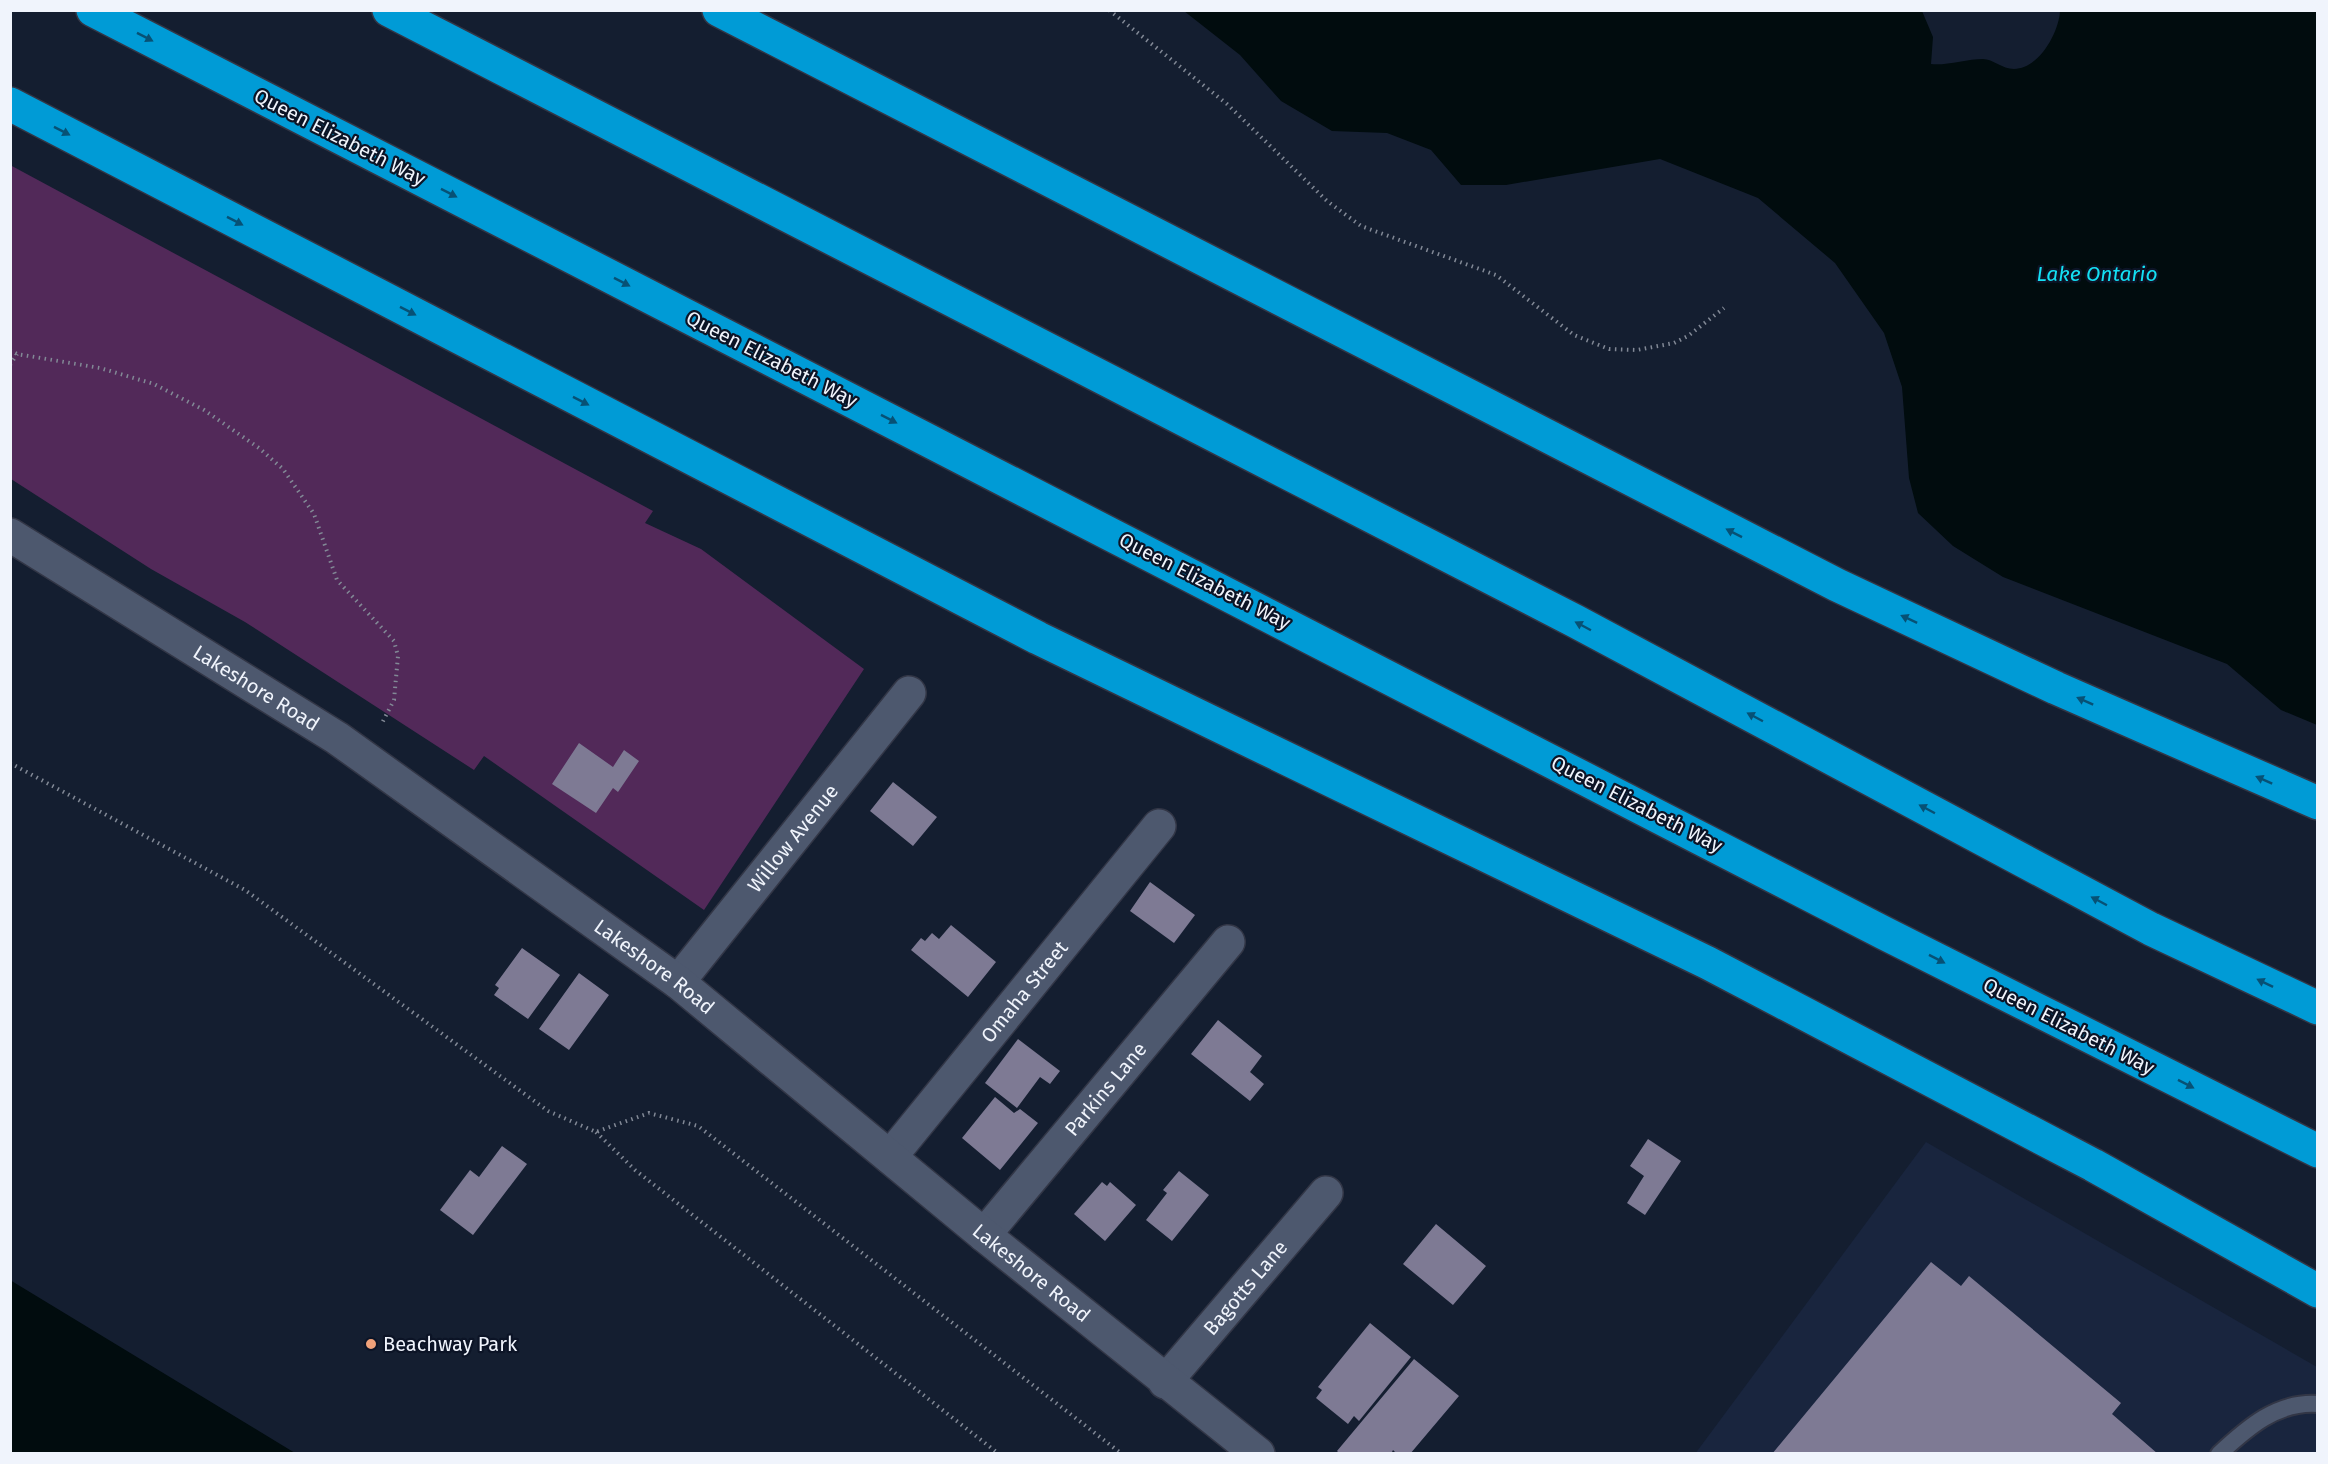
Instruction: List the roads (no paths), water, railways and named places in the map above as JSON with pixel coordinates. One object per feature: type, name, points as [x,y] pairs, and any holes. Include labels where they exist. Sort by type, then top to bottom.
[{"type":"highway","name":"Queen Elizabeth Way","points":[[93,10],[1884,933],[2318,1151]]},
{"type":"highway","points":[[389,10],[1575,621],[2151,929],[2318,1008]]},
{"type":"highway","points":[[719,10],[1837,585],[2056,688],[2318,803]]},
{"type":"highway","points":[[10,104],[1038,638],[1708,963],[2093,1165],[2318,1291]]},
{"type":"main road","name":"Lakeshore Road","points":[[10,535],[364,757],[678,982],[984,1235],[1165,1382],[1258,1454]]},
{"type":"main road","name":"Willow Avenue","points":[[678,982],[909,693]]},
{"type":"main road","name":"Omaha Street","points":[[890,1157],[1159,826]]},
{"type":"main road","name":"Parkins Lane","points":[[984,1235],[1228,942]]},
{"type":"main road","name":"Bagotts Lane","points":[[1165,1382],[1326,1193]]},
{"type":"lane","points":[[2219,1454],[2256,1420],[2301,1403],[2318,1404]]},
{"type":"water","name":"Lake Ontario","points":[[1184,11],[1922,11],[1933,37],[1931,64],[1983,59],[2014,69],[2032,63],[2046,48],[2056,29],[2060,11],[2317,11],[2317,725],[2281,710],[2227,664],[2003,577],[1953,546],[1918,513],[1909,478],[1902,387],[1884,333],[1835,263],[1758,198],[1660,159],[1506,185],[1461,185],[1431,150],[1387,133],[1332,131],[1281,101],[1240,55]]},
{"type":"water","points":[[10,1280],[295,1453],[11,1453]]},
{"type":"place","name":"Beachway Park","points":[[371,1344]]}]
